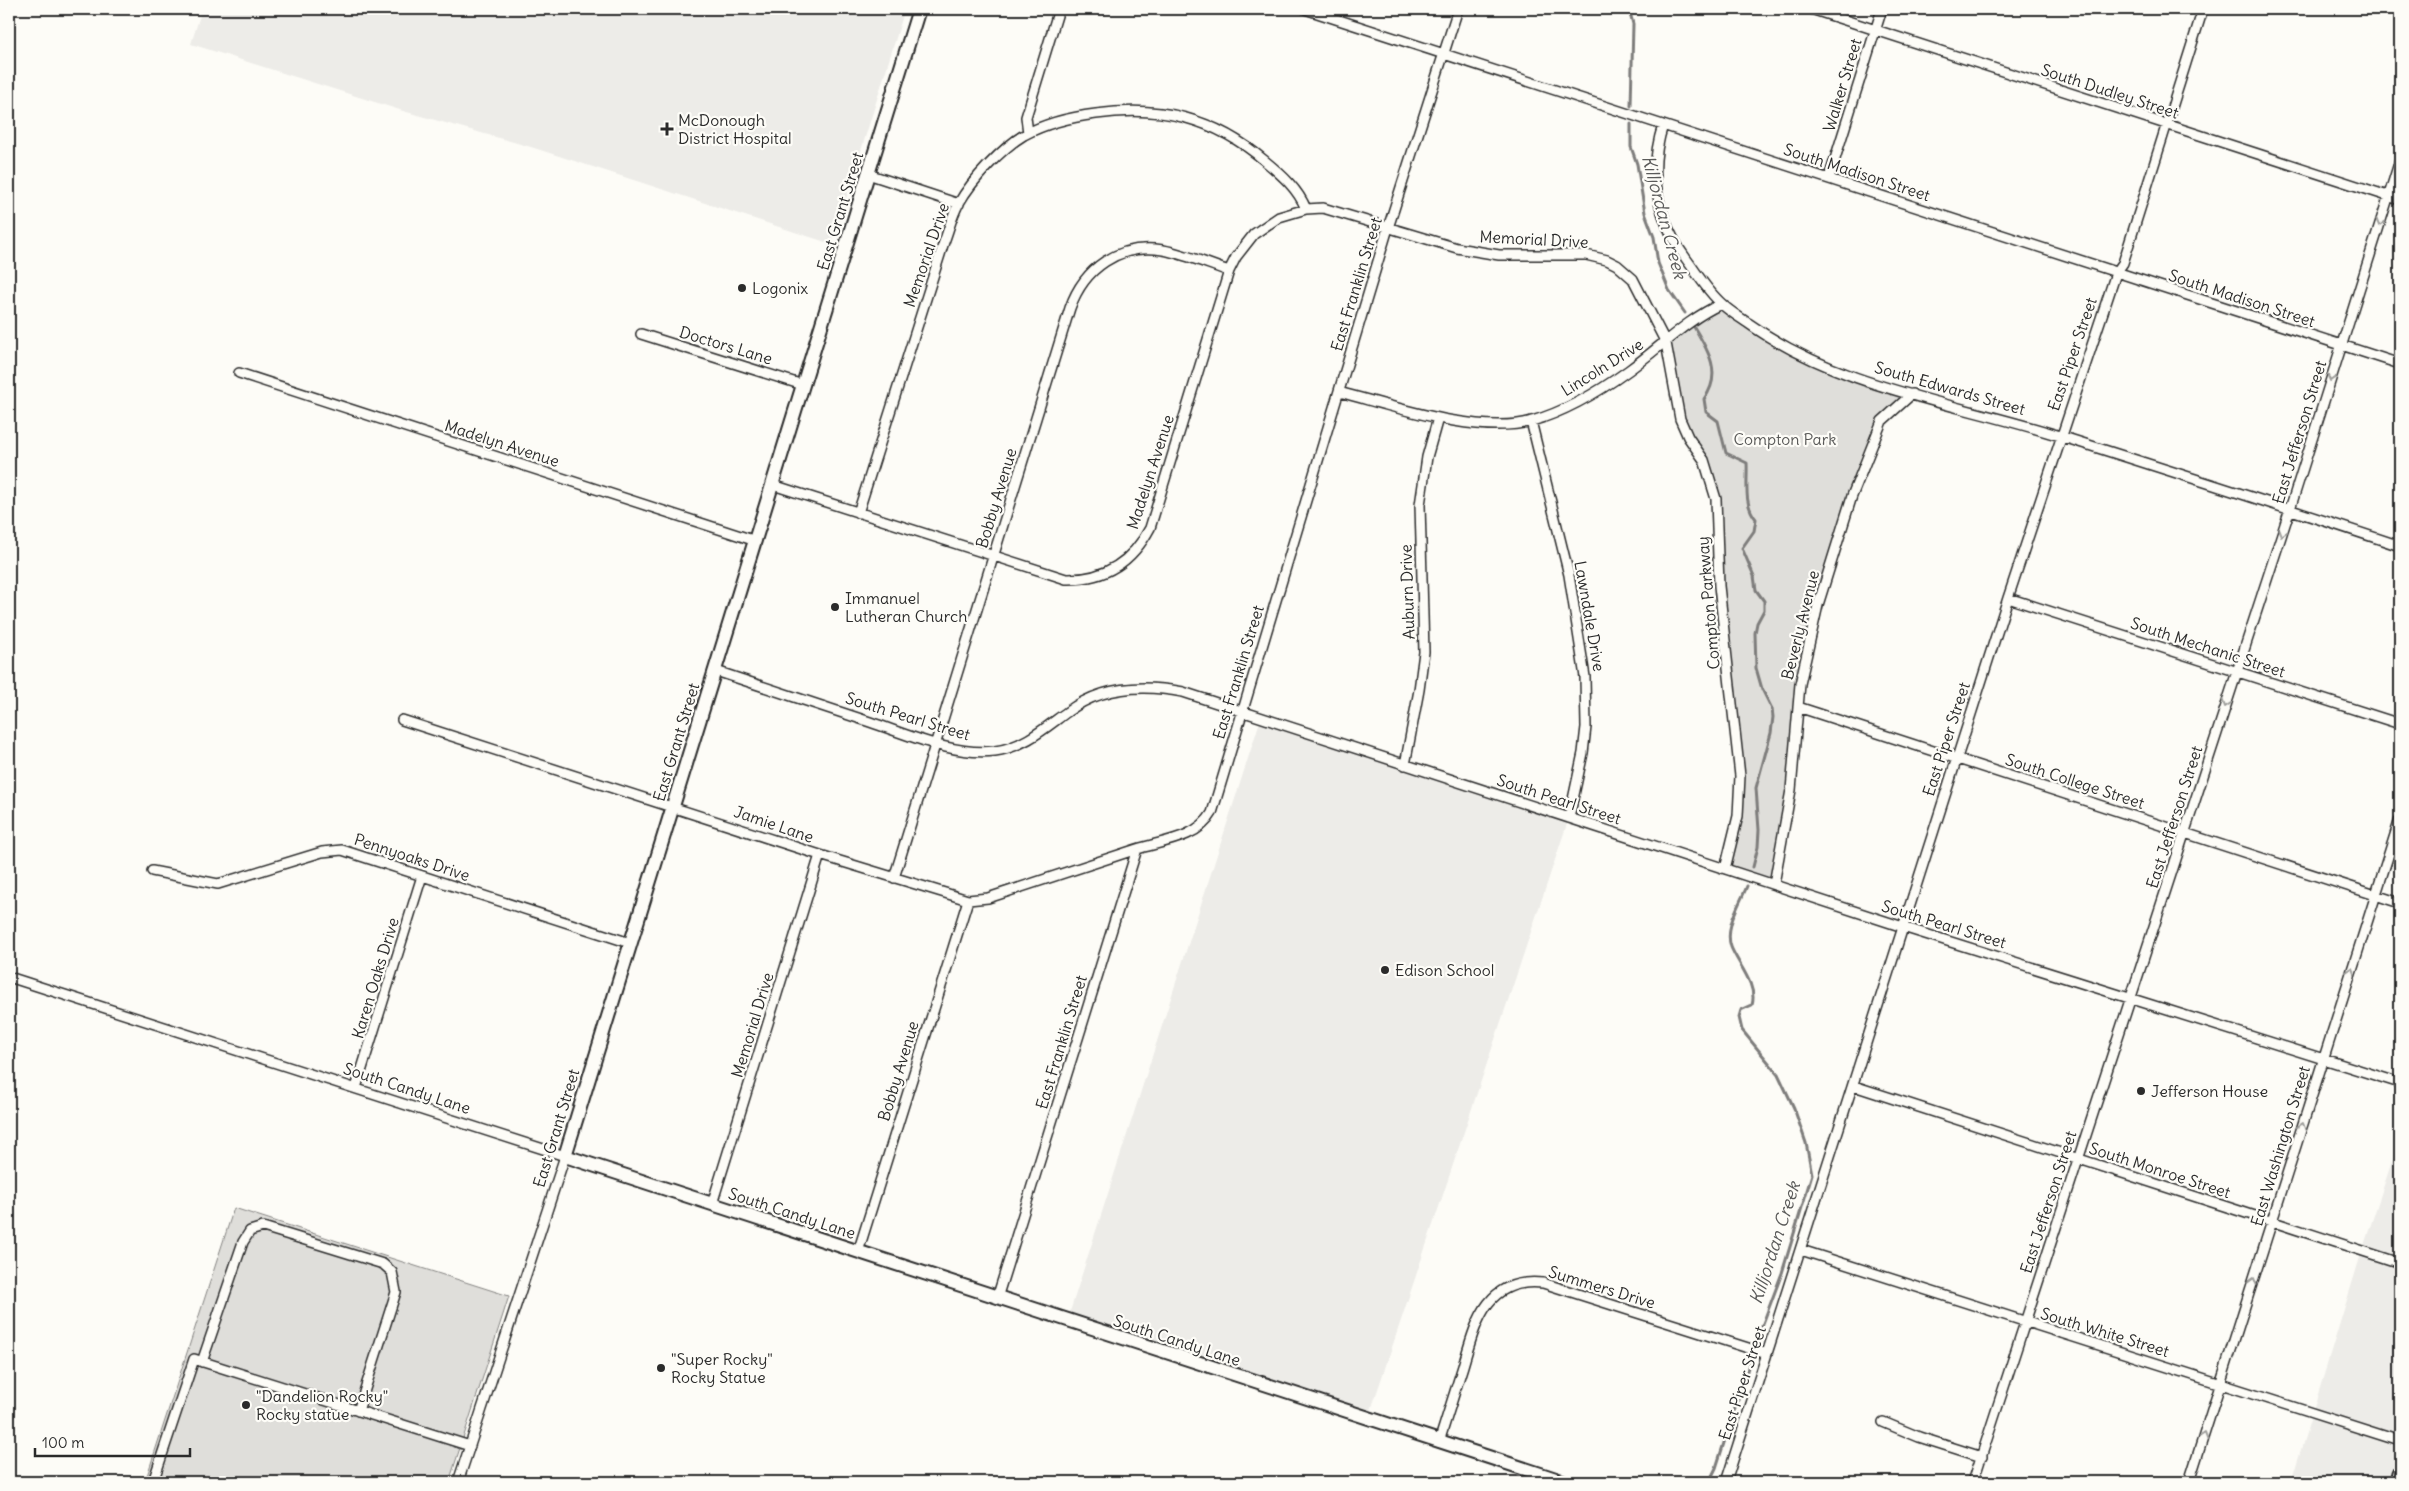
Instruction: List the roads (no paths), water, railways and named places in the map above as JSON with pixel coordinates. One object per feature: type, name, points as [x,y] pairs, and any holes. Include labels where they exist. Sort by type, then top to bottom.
[{"type":"highway","points":[[2398,1482],[2400,1474]]},
{"type":"main road","name":"East Grant Street","points":[[565,1156],[919,9]]},
{"type":"main road","name":"South Candy Lane","points":[[565,1156],[1564,1482]]},
{"type":"street","points":[[1028,133],[1026,117],[1059,9]]},
{"type":"street","name":"South Madison Street","points":[[1305,9],[2400,364]]},
{"type":"street","name":"East Franklin Street","points":[[997,1298],[1137,849],[1196,830],[1209,818],[1388,228],[1458,9]]},
{"type":"street","name":"South Dudley Street","points":[[1811,9],[2400,200]]},
{"type":"street","name":"Walker Street","points":[[1829,178],[1882,9]]},
{"type":"street","name":"East Piper Street","points":[[1726,1482],[2060,436],[2116,273],[2123,263],[2203,9]]},
{"type":"street","name":"Memorial Drive","points":[[858,513],[944,242],[959,204],[991,164],[1028,133],[1062,120],[1122,110],[1152,110],[1186,117],[1222,131],[1258,154],[1296,190],[1306,209]]},
{"type":"street","name":"South Edwards Street","points":[[1663,126],[1655,163],[1655,188],[1661,213],[1675,244],[1721,304],[1782,345],[1832,368],[1912,394],[2060,436],[2400,546]]},
{"type":"street","name":"East Jefferson Street","points":[[1973,1482],[2290,509],[2400,160]]},
{"type":"street","points":[[868,174],[959,204]]},
{"type":"street","name":"Madelyn Avenue","points":[[773,485],[994,558],[1066,579],[1079,579],[1104,573],[1127,560],[1150,528],[1229,271],[1236,257],[1254,234],[1280,217],[1306,209],[1323,208],[1388,228]]},
{"type":"street","name":"Memorial Drive","points":[[1388,228],[1478,252],[1498,255],[1586,255],[1607,260],[1632,279],[1666,343]]},
{"type":"street","name":"Bobby Avenue","points":[[894,878],[1075,296],[1086,278],[1100,264],[1112,257],[1138,249],[1165,250],[1229,271]]},
{"type":"street","name":"Lincoln Drive","points":[[1339,392],[1438,418],[1477,424],[1531,421],[1583,400],[1612,382],[1666,343],[1692,318],[1721,304]]},
{"type":"street","name":"Doctors Lane","points":[[641,334],[803,385]]},
{"type":"street","name":"Compton Parkway","points":[[1666,343],[1680,419],[1688,437],[1704,460],[1716,499],[1719,586],[1740,776],[1738,816],[1725,869]]},
{"type":"street","name":"Madelyn Avenue","points":[[239,373],[756,542]]},
{"type":"street","name":"Beverly Avenue","points":[[1774,884],[1791,790],[1798,707],[1809,639],[1852,496],[1882,421],[1912,394]]},
{"type":"street","name":"Auburn Drive","points":[[1405,765],[1416,709],[1424,652],[1420,505],[1427,457],[1438,418]]},
{"type":"street","name":"Lawndale Drive","points":[[1531,421],[1565,558],[1586,677],[1586,727],[1583,753],[1569,818]]},
{"type":"street","name":"South Mechanic Street","points":[[2008,598],[2400,724]]},
{"type":"street","name":"South Pearl Street","points":[[716,670],[936,744],[984,752],[1009,748],[1040,733],[1078,705],[1101,694],[1124,688],[1168,689],[1903,927],[2400,1083]]},
{"type":"street","name":"South College Street","points":[[1798,707],[2400,904]]},
{"type":"street","name":"Jamie Lane","points":[[402,720],[820,855],[968,900],[988,898],[1137,849]]},
{"type":"street","name":"East Washington Street","points":[[2189,1482],[2400,819]]},
{"type":"street","name":"Pennyoaks Drive","points":[[152,871],[218,884],[322,852],[342,850],[630,943]]},
{"type":"street","name":"Memorial Drive","points":[[712,1204],[820,855]]},
{"type":"street","name":"Karen Oaks Drive","points":[[356,1088],[422,876]]},
{"type":"street","name":"Bobby Avenue","points":[[858,1252],[968,900]]},
{"type":"street","name":"South Candy Lane","points":[[9,977],[565,1156]]},
{"type":"street","name":"South Monroe Street","points":[[1854,1086],[2400,1263]]},
{"type":"street","name":"East Grant Street","points":[[458,1482],[565,1156]]},
{"type":"street","points":[[202,1362],[243,1242],[250,1231],[263,1226],[383,1264],[392,1272],[396,1292],[358,1411]]},
{"type":"street","name":"South White Street","points":[[1801,1250],[2400,1441]]},
{"type":"street","name":"Summers Drive","points":[[1438,1442],[1477,1319],[1491,1299],[1504,1290],[1519,1284],[1543,1283],[1766,1354]]},
{"type":"street","points":[[153,1482],[194,1359],[470,1446]]},
{"type":"street","points":[[1884,1422],[1919,1437],[1982,1457]]},
{"type":"waterway","name":"Killjordan Creek","points":[[1629,9],[1633,24],[1631,106]]},
{"type":"waterway","name":"Killjordan Creek","points":[[1631,124],[1631,147],[1637,164],[1645,213],[1654,237],[1658,263],[1669,290],[1685,313]]},
{"type":"waterway","name":"Killjordan Creek","points":[[1694,327],[1708,353],[1713,371],[1710,390],[1704,399],[1706,412],[1718,421],[1726,453],[1747,463],[1749,507],[1756,519],[1754,531],[1742,548],[1754,576],[1756,590],[1764,601],[1764,610],[1757,623],[1755,633],[1756,668],[1762,689],[1772,709],[1773,717],[1771,733],[1756,788],[1759,830],[1758,847],[1753,867]]},
{"type":"waterway","name":"Killjordan Creek","points":[[1747,886],[1731,924],[1729,939],[1731,947],[1750,982],[1753,997],[1752,1005],[1741,1010],[1739,1017],[1742,1030],[1778,1074],[1794,1108],[1806,1143],[1812,1174],[1782,1273],[1756,1342]]},
{"type":"waterway","name":"Killjordan Creek","points":[[1709,1482],[1716,1468],[1751,1358]]},
{"type":"place","name":"McDonough District Hospital","points":[[667,129]]},
{"type":"place","name":"Logonix","points":[[742,288]]},
{"type":"place","name":"Immanuel Lutheran Church","points":[[835,607]]},
{"type":"place","name":"Edison School","points":[[1385,970]]},
{"type":"place","name":"Jefferson House","points":[[2141,1091]]},
{"type":"place","name":"\"Super Rocky\" Rocky Statue","points":[[661,1368]]},
{"type":"place","name":"\"Dandelion Rocky\" Rocky statue","points":[[246,1405]]},
{"type":"park label","name":"Compton Park","points":[[1785,439]]}]
